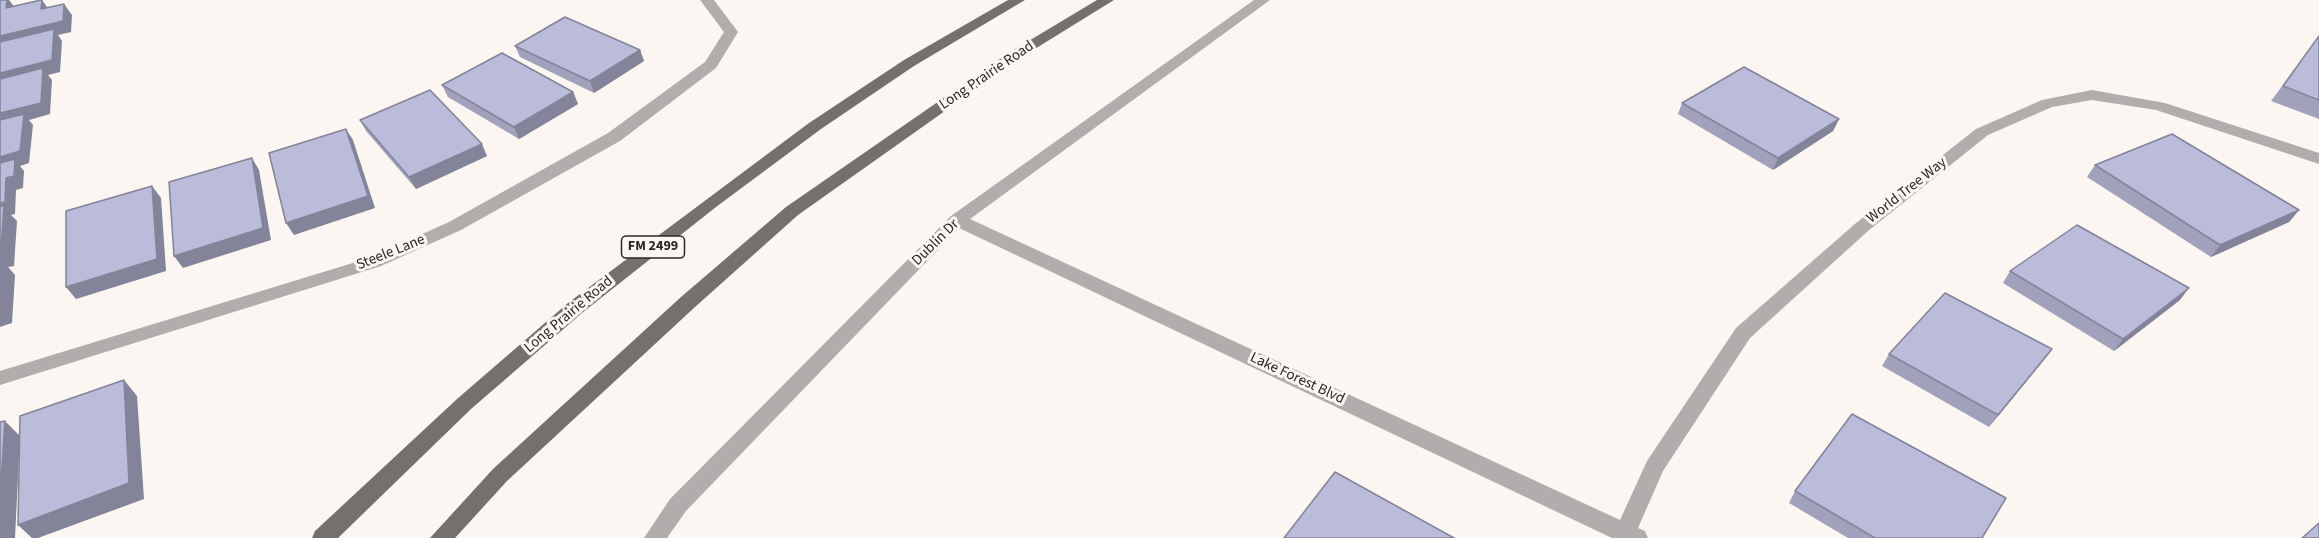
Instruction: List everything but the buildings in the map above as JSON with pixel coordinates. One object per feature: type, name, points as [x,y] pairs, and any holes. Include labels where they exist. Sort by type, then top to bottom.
[{"type":"main road","name":"Long Prairie Road","points":[[322,538],[464,404],[575,308],[710,203],[815,126],[909,63],[1018,0]]},
{"type":"main road","name":"Long Prairie Road","points":[[441,538],[500,475],[688,302],[792,212],[1012,57],[1107,0]]},
{"type":"street","name":"Steele Lane","points":[[0,378],[375,262],[455,226],[614,137],[711,65],[731,32],[707,0]]},
{"type":"street","name":"Dublin Dr","points":[[655,538],[678,505],[957,220],[1263,0]]},
{"type":"street","name":"World Tree Way","points":[[1628,536],[1654,466],[1743,333],[1862,227],[1982,132],[2048,103],[2092,95],[2159,106],[2319,159]]},
{"type":"street","name":"Lake Forest Blvd","points":[[957,220],[1628,536]]}]
